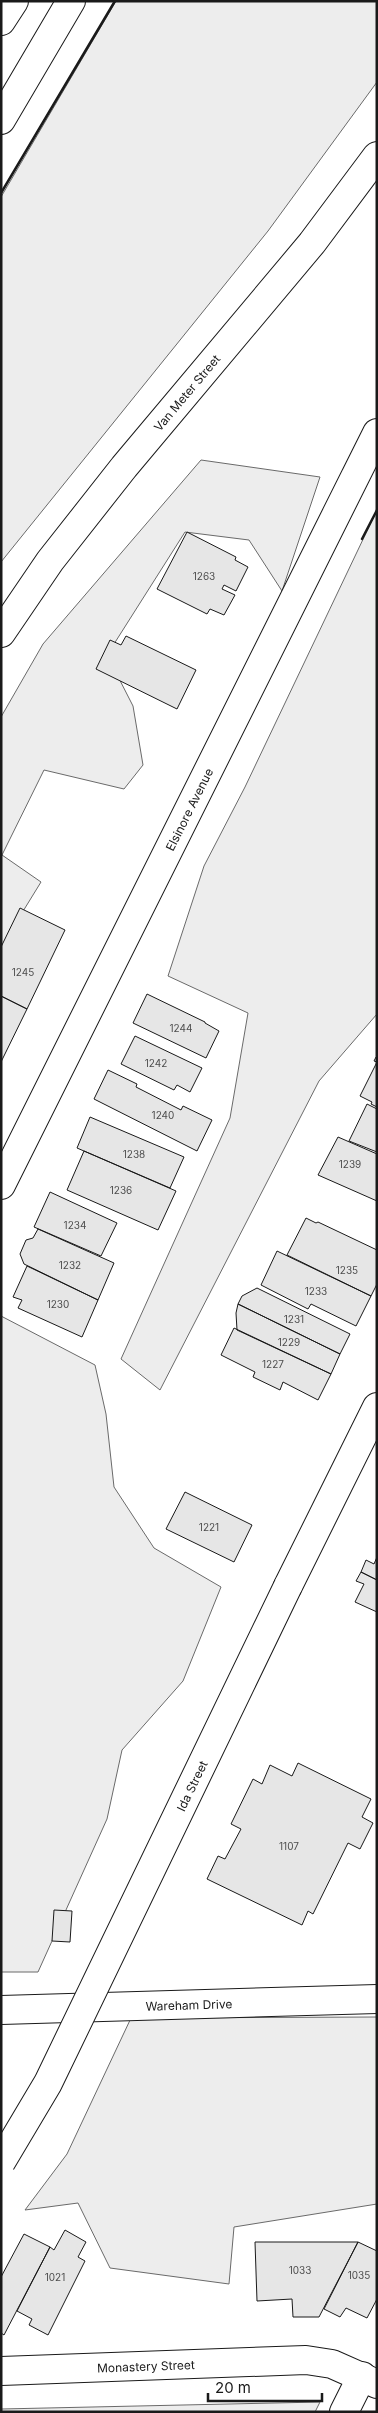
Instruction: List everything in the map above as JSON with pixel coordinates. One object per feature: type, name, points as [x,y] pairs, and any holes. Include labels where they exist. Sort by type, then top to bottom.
[{"type":"main road","points":[[1,21],[14,1]]},
{"type":"main road","points":[[1,120],[71,1]]},
{"type":"main road","name":"Van Meter Street","points":[[1,633],[50,561],[124,467],[312,243],[377,156]]},
{"type":"main road","name":"Elsinore Avenue","points":[[1,1186],[377,433]]},
{"type":"main road","name":"Ida Street","points":[[1,2162],[48,2082],[377,1406]]},
{"type":"main road","name":"Wareham Drive","points":[[1,2010],[377,1999]]},
{"type":"main road","name":"Monastery Street","points":[[1,2371],[306,2360],[332,2364],[369,2380]]},
{"type":"main road","points":[[344,2412],[369,2380]]},
{"type":"shaded area","points":[[116,1],[377,1],[377,82],[268,231],[1,562],[1,197]]},
{"type":"shaded area","points":[[201,460],[320,477],[282,591],[249,540],[185,532],[107,655],[133,706],[143,765],[124,789],[44,770],[2,855],[41,882],[1,947],[1,717],[43,644]]},
{"type":"shaded area","points":[[377,510],[377,1014],[319,1081],[160,1390],[121,1359],[230,1118],[248,1013],[168,976],[204,866],[245,787]]},
{"type":"shaded area","points":[[1,1316],[95,1365],[106,1414],[114,1487],[154,1548],[221,1587],[183,1681],[122,1750],[107,1819],[38,1972],[1,1972]]},
{"type":"shaded area","points":[[377,2017],[377,2204],[234,2227],[229,2284],[110,2268],[78,2203],[25,2210],[67,2154],[131,2018]]},
{"type":"shaded area","points":[[320,2402],[315,2412],[1,2412],[1,2409]]},
{"type":"building","points":[[187,532],[236,557],[235,560],[248,567],[236,591],[224,585],[222,589],[235,595],[224,615],[210,609],[207,614],[157,589]]},
{"type":"building","points":[[126,636],[196,670],[177,709],[96,669],[110,640],[121,645]]},
{"type":"building","points":[[20,908],[65,930],[27,1009],[1,996],[1,947]]},
{"type":"building","points":[[147,994],[205,1022],[219,1031],[206,1058],[133,1023]]},
{"type":"building","points":[[1,996],[27,1009],[1,1062]]},
{"type":"building","points":[[135,1036],[202,1068],[190,1092],[177,1085],[174,1090],[121,1064]]},
{"type":"building","points":[[377,1062],[377,1107],[360,1096]]},
{"type":"building","points":[[108,1070],[137,1084],[136,1087],[181,1110],[183,1106],[212,1120],[197,1151],[94,1099]]},
{"type":"building","points":[[367,1104],[377,1109],[377,1152],[349,1141]]},
{"type":"building","points":[[90,1117],[184,1157],[170,1188],[77,1148]]},
{"type":"building","points":[[338,1137],[377,1154],[377,1201],[318,1175]]},
{"type":"building","points":[[84,1151],[176,1191],[158,1230],[67,1190]]},
{"type":"building","points":[[50,1192],[117,1223],[101,1256],[34,1227]]},
{"type":"building","points":[[306,1218],[377,1250],[377,1284],[371,1296],[287,1255]]},
{"type":"building","points":[[38,1229],[114,1263],[98,1300],[24,1264],[20,1254],[26,1240],[33,1238]]},
{"type":"building","points":[[277,1251],[371,1296],[356,1326],[311,1304],[308,1309],[261,1285]]},
{"type":"building","points":[[27,1266],[98,1300],[82,1337],[18,1308],[22,1300],[13,1297]]},
{"type":"building","points":[[257,1288],[350,1334],[340,1354],[238,1304],[242,1296]]},
{"type":"building","points":[[238,1304],[340,1354],[331,1374],[237,1330],[236,1313]]},
{"type":"building","points":[[234,1328],[331,1374],[318,1400],[283,1382],[280,1390],[253,1377],[255,1372],[221,1355]]},
{"type":"building","points":[[185,1492],[252,1525],[234,1562],[166,1529]]},
{"type":"building","points":[[377,1557],[377,1580],[361,1572],[366,1560],[374,1564]]},
{"type":"building","points":[[361,1572],[377,1580],[377,1612],[355,1602],[364,1584],[356,1581]]},
{"type":"building","points":[[298,1763],[371,1799],[362,1817],[373,1823],[360,1849],[348,1843],[313,1914],[308,1911],[302,1925],[207,1879],[218,1856],[225,1859],[241,1829],[231,1824],[253,1779],[262,1784],[270,1765],[292,1776]]},
{"type":"building","points":[[54,1910],[72,1911],[70,1942],[52,1941]]},
{"type":"building","points":[[65,2230],[86,2242],[78,2257],[85,2261],[48,2335],[29,2325],[32,2319],[17,2311],[50,2247],[54,2250]]},
{"type":"building","points":[[24,2234],[50,2247],[4,2335],[1,2333],[1,2277]]},
{"type":"building","points":[[255,2242],[358,2242],[319,2317],[293,2317],[292,2299],[257,2301]]},
{"type":"building","points":[[358,2242],[377,2251],[377,2299],[367,2318],[346,2308],[340,2317],[324,2309]]},
{"type":"wall","points":[[1,193],[115,1]]},
{"type":"wall","points":[[362,539],[377,510]]}]
